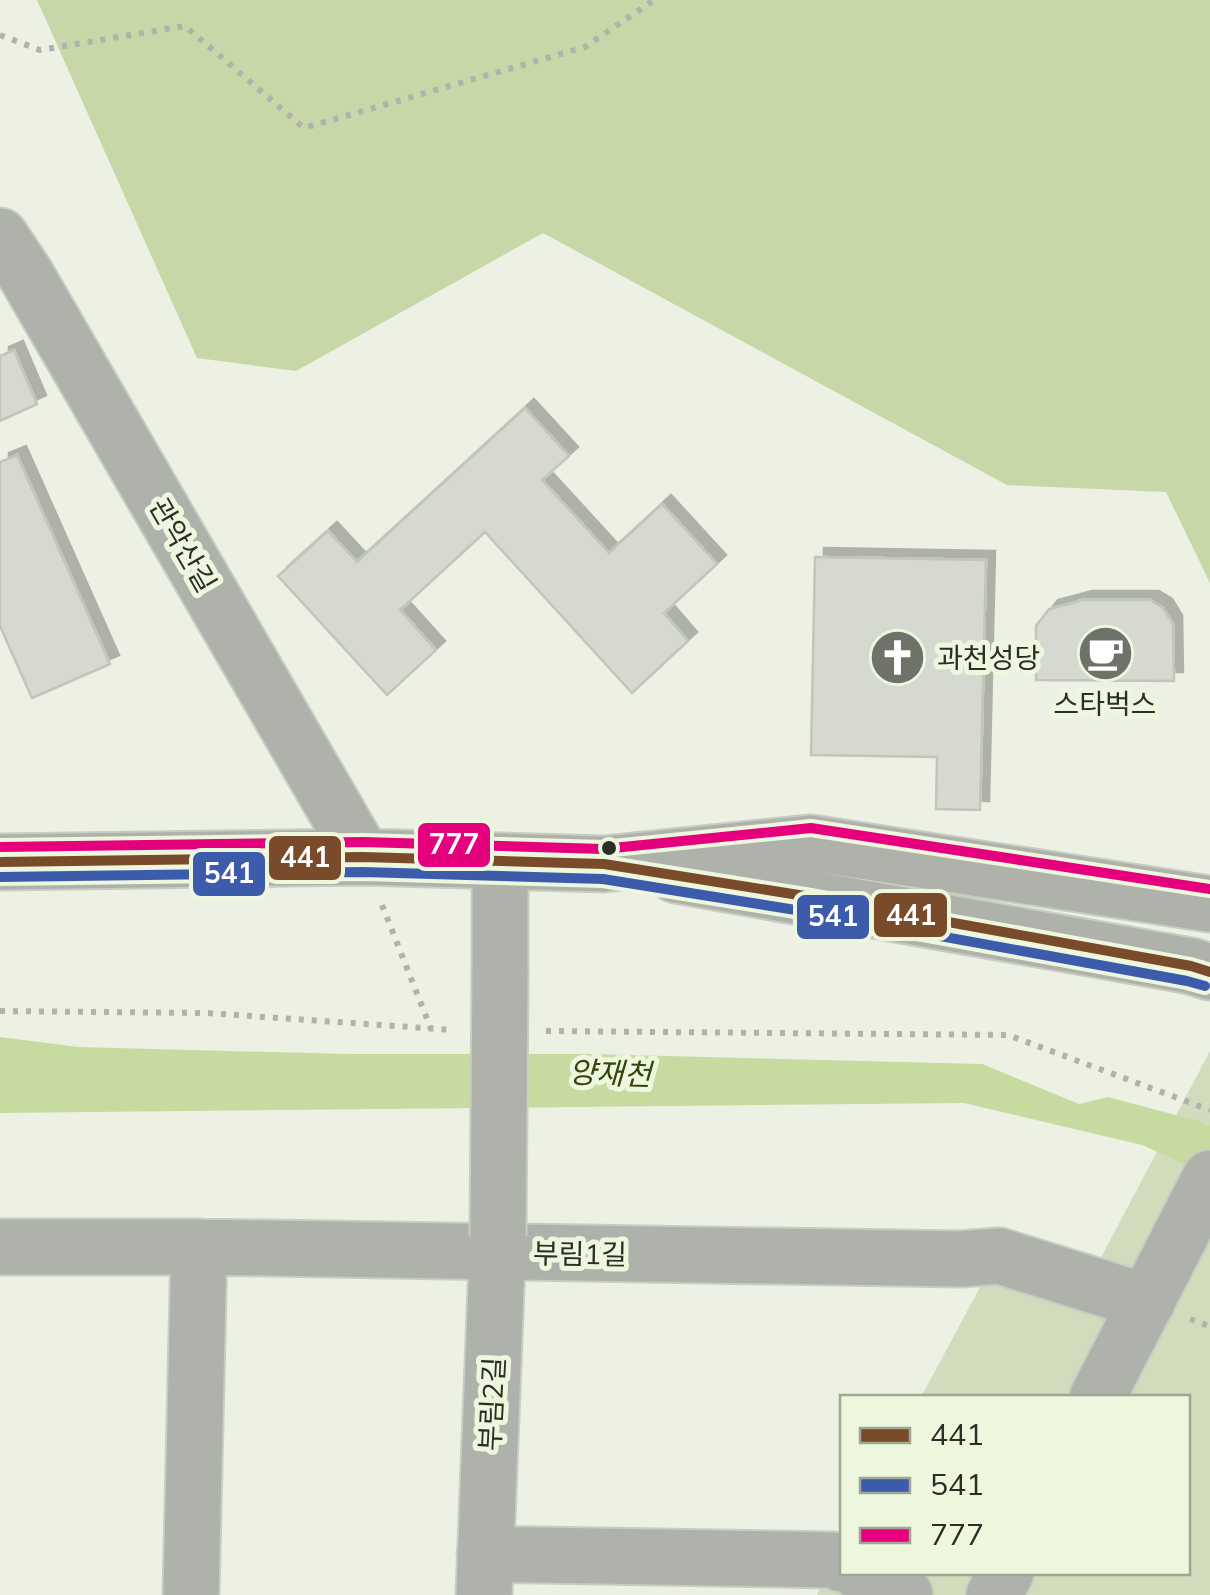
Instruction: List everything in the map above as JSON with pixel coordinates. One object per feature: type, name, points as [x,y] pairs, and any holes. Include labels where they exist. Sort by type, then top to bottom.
[{"type":"street","name":"관악산길","points":[[0,236],[19,305],[363,857]]},
{"type":"street","points":[[604,864],[810,842],[1210,904]]},
{"type":"street","points":[[0,862],[363,857],[604,864],[824,900],[1210,972]]},
{"type":"street","name":"부림2길","points":[[500,861],[498,1244],[484,1574],[784,1559],[840,1563]]},
{"type":"street","points":[[1099,1395],[1210,1178]]},
{"type":"street","name":"부림1길","points":[[0,1247],[498,1244],[961,1259],[999,1256],[1146,1302]]},
{"type":"street","points":[[192,1595],[199,1248]]},
{"type":"street","points":[[866,1575],[904,1595]]},
{"type":"path","points":[[0,35],[40,50],[185,26],[304,128],[585,47],[654,0]]},
{"type":"path","points":[[363,857],[430,1029]]},
{"type":"path","points":[[0,1010],[206,1013],[470,1030]]},
{"type":"path","points":[[530,1030],[1008,1035],[1210,1110]]},
{"type":"shaded area","points":[[37,0],[1210,0],[1210,583],[1166,492],[1007,485],[543,233],[296,371],[197,358]]},
{"type":"shaded area","points":[[1210,1051],[1210,1595],[817,1595],[840,1551],[840,1575],[1190,1575],[1190,1395],[922,1395],[991,1267],[1085,1288]]},
{"type":"water","name":"양재천","points":[[0,1037],[78,1047],[982,1064],[1079,1104],[1108,1097],[1210,1126],[1210,1175],[1142,1145],[964,1103],[0,1113]]},
{"type":"building","points":[[14,350],[37,404],[0,421],[0,356]]},
{"type":"building","points":[[525,408],[569,456],[542,480],[609,553],[662,504],[717,564],[664,613],[688,641],[632,693],[485,532],[400,610],[436,650],[387,695],[278,576],[328,531],[357,562]]},
{"type":"building","points":[[17,455],[110,664],[32,698],[0,626],[0,462]]},
{"type":"building","name":"과천성당","points":[[815,557],[986,560],[980,810],[936,809],[937,757],[811,755]]},
{"type":"building","name":"스타벅스","points":[[1083,600],[1150,600],[1163,608],[1173,624],[1174,681],[1036,680],[1036,626],[1049,609]]},
{"type":"transit line","name":"777","points":[[0,847],[363,842],[603,849],[811,828],[1210,889]]},
{"type":"transit line","name":"441","points":[[0,862],[363,857],[604,864],[805,896],[1210,972]]},
{"type":"transit line","name":"541","points":[[0,877],[363,872],[603,879],[802,911],[1205,986]]},
{"type":"place","name":"스타벅스","points":[[1105,653]]},
{"type":"place","name":"과천성당","points":[[898,658]]}]
